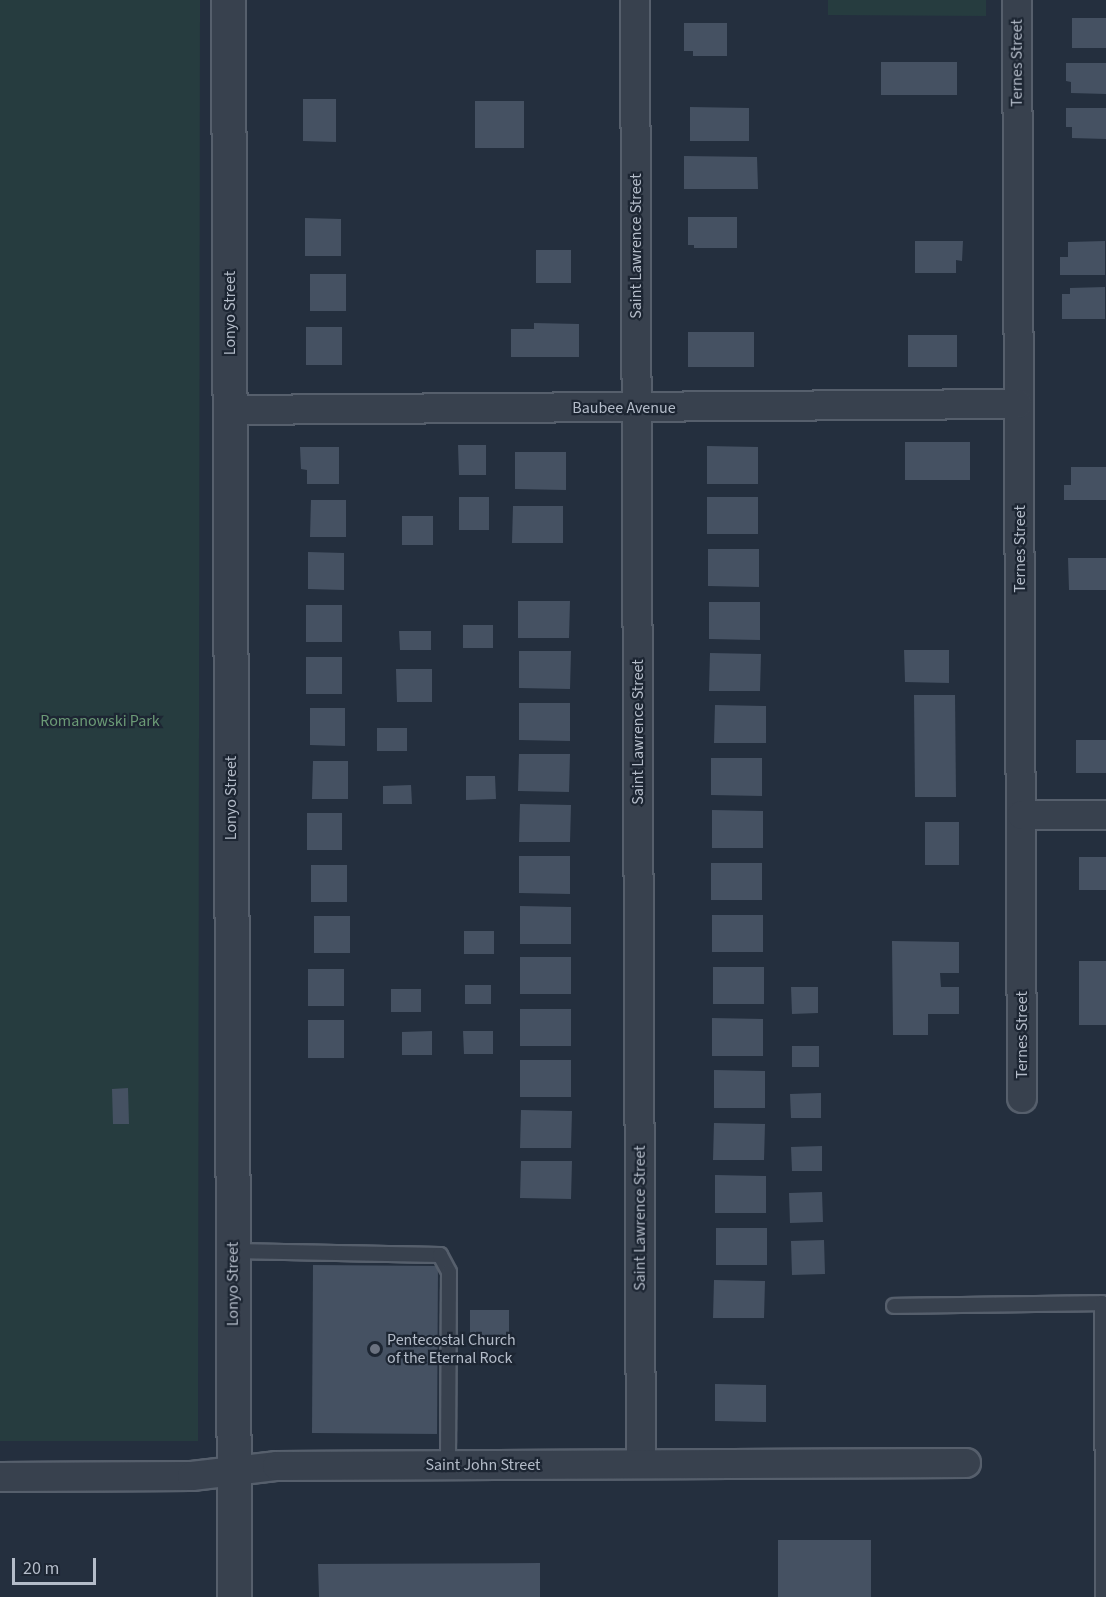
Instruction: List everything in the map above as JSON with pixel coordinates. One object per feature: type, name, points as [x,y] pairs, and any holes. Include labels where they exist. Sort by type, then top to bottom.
[{"type":"street","name":"Lonyo Street","points":[[228,0],[234,1597]]},
{"type":"street","name":"Saint Lawrence Street","points":[[635,0],[641,1463]]},
{"type":"street","name":"Ternes Street","points":[[1017,0],[1022,1098]]},
{"type":"street","name":"Baubee Avenue","points":[[230,410],[1018,404]]},
{"type":"street","points":[[1022,815],[1106,815]]},
{"type":"street","name":"Saint John Street","points":[[0,1477],[192,1476],[277,1466],[966,1463]]},
{"type":"lane","points":[[233,1251],[440,1255],[449,1272],[448,1465]]},
{"type":"lane","points":[[894,1306],[1104,1303],[1103,1597]]},
{"type":"green space","name":"Romanowski Park","points":[[0,0],[200,0],[198,1441],[0,1441]]},
{"type":"green space","points":[[828,0],[986,0],[986,16],[828,15]]},
{"type":"building","points":[[1072,18],[1106,18],[1106,48],[1072,48]]},
{"type":"building","points":[[684,23],[727,23],[727,56],[693,56],[693,51],[684,51]]},
{"type":"building","points":[[881,62],[957,62],[957,95],[881,95]]},
{"type":"building","points":[[1066,63],[1106,63],[1106,94],[1071,93],[1071,82],[1066,81]]},
{"type":"building","points":[[303,99],[336,99],[336,142],[303,141]]},
{"type":"building","points":[[475,101],[524,101],[524,148],[475,148]]},
{"type":"building","points":[[690,107],[749,108],[749,141],[690,141]]},
{"type":"building","points":[[1066,108],[1106,108],[1106,139],[1072,138],[1072,127],[1066,127]]},
{"type":"building","points":[[684,156],[757,157],[758,189],[684,189]]},
{"type":"building","points":[[688,217],[737,217],[737,248],[694,248],[694,245],[688,245]]},
{"type":"building","points":[[305,218],[341,219],[341,256],[305,256]]},
{"type":"building","points":[[915,241],[963,241],[962,261],[956,260],[956,273],[915,273]]},
{"type":"building","points":[[1105,241],[1105,275],[1060,275],[1060,257],[1068,257],[1068,242]]},
{"type":"building","points":[[536,250],[571,250],[571,283],[536,283]]},
{"type":"building","points":[[310,274],[346,274],[346,311],[310,311]]},
{"type":"building","points":[[1105,287],[1105,319],[1062,319],[1062,294],[1070,294],[1070,288]]},
{"type":"building","points":[[534,323],[579,324],[579,357],[511,357],[511,329],[534,329]]},
{"type":"building","points":[[306,327],[342,327],[342,365],[306,365]]},
{"type":"building","points":[[688,332],[754,332],[754,367],[688,367]]},
{"type":"building","points":[[908,335],[957,335],[957,367],[908,367]]},
{"type":"building","points":[[905,442],[970,442],[970,480],[905,480]]},
{"type":"building","points":[[458,445],[486,445],[486,475],[459,475]]},
{"type":"building","points":[[707,446],[758,447],[758,484],[707,484]]},
{"type":"building","points":[[300,447],[339,447],[339,484],[307,484],[307,470],[301,469]]},
{"type":"building","points":[[515,452],[566,452],[566,490],[515,489]]},
{"type":"building","points":[[1071,467],[1106,467],[1106,500],[1064,500],[1064,485],[1071,485]]},
{"type":"building","points":[[459,497],[489,497],[489,530],[459,530]]},
{"type":"building","points":[[707,497],[758,497],[758,534],[707,534]]},
{"type":"building","points":[[311,500],[346,500],[346,537],[310,537]]},
{"type":"building","points":[[513,506],[563,506],[563,543],[512,543]]},
{"type":"building","points":[[402,516],[433,516],[433,545],[402,545]]},
{"type":"building","points":[[708,549],[759,549],[759,587],[708,586]]},
{"type":"building","points":[[308,552],[344,553],[344,590],[308,589]]},
{"type":"building","points":[[1068,558],[1106,558],[1106,590],[1069,590]]},
{"type":"building","points":[[518,601],[570,601],[569,638],[518,638]]},
{"type":"building","points":[[709,602],[760,602],[760,640],[709,639]]},
{"type":"building","points":[[306,605],[342,605],[342,642],[306,642]]},
{"type":"building","points":[[463,625],[493,625],[493,648],[463,648]]},
{"type":"building","points":[[399,631],[431,631],[431,650],[400,650]]},
{"type":"building","points":[[904,650],[949,650],[949,683],[905,682]]},
{"type":"building","points":[[519,651],[571,651],[570,689],[519,688]]},
{"type":"building","points":[[710,653],[761,654],[760,691],[709,691]]},
{"type":"building","points":[[306,657],[342,657],[342,694],[306,694]]},
{"type":"building","points":[[396,669],[432,669],[432,702],[397,702]]},
{"type":"building","points":[[914,695],[955,695],[956,797],[915,797]]},
{"type":"building","points":[[519,703],[570,703],[570,741],[519,740]]},
{"type":"building","points":[[715,705],[766,706],[766,743],[714,743]]},
{"type":"building","points":[[310,708],[345,708],[345,746],[310,745]]},
{"type":"building","points":[[377,728],[407,728],[407,751],[377,751]]},
{"type":"building","points":[[1076,740],[1106,740],[1106,773],[1076,773]]},
{"type":"building","points":[[519,754],[570,754],[569,792],[518,791]]},
{"type":"building","points":[[711,758],[762,758],[762,796],[711,795]]},
{"type":"building","points":[[313,761],[348,761],[348,799],[312,799]]},
{"type":"building","points":[[466,776],[495,776],[496,799],[466,800]]},
{"type":"building","points":[[411,785],[412,804],[383,804],[383,786]]},
{"type":"building","points":[[520,804],[571,805],[570,842],[519,842]]},
{"type":"building","points":[[712,810],[763,811],[763,848],[712,848]]},
{"type":"building","points":[[307,813],[342,813],[342,850],[307,850]]},
{"type":"building","points":[[925,822],[959,822],[959,865],[925,865]]},
{"type":"building","points":[[519,856],[570,856],[570,894],[519,893]]},
{"type":"building","points":[[1079,857],[1106,857],[1106,890],[1079,890]]},
{"type":"building","points":[[711,863],[762,863],[762,900],[711,900]]},
{"type":"building","points":[[311,865],[347,865],[347,902],[311,902]]},
{"type":"building","points":[[520,906],[571,907],[571,944],[520,944]]},
{"type":"building","points":[[712,915],[763,915],[763,952],[712,952]]},
{"type":"building","points":[[314,916],[350,916],[350,953],[314,953]]},
{"type":"building","points":[[464,931],[494,931],[494,954],[464,954]]},
{"type":"building","points":[[892,941],[959,942],[959,973],[940,973],[941,987],[959,987],[959,1014],[928,1014],[928,1035],[893,1035]]},
{"type":"building","points":[[520,957],[571,957],[571,994],[520,994]]},
{"type":"building","points":[[1079,961],[1106,961],[1106,1025],[1079,1025]]},
{"type":"building","points":[[713,967],[764,967],[764,1004],[713,1004]]},
{"type":"building","points":[[308,969],[344,969],[344,1006],[308,1006]]},
{"type":"building","points":[[465,985],[491,985],[491,1004],[465,1004]]},
{"type":"building","points":[[791,987],[818,987],[818,1013],[792,1014]]},
{"type":"building","points":[[391,989],[421,989],[421,1012],[391,1012]]},
{"type":"building","points":[[520,1009],[571,1009],[571,1046],[520,1046]]},
{"type":"building","points":[[712,1018],[763,1019],[763,1056],[712,1056]]},
{"type":"building","points":[[308,1020],[344,1020],[344,1058],[308,1058]]},
{"type":"building","points":[[432,1031],[432,1055],[402,1055],[402,1032]]},
{"type":"building","points":[[463,1031],[493,1031],[493,1054],[464,1054]]},
{"type":"building","points":[[792,1046],[819,1046],[819,1067],[792,1067]]},
{"type":"building","points":[[520,1060],[571,1060],[571,1097],[520,1097]]},
{"type":"building","points":[[714,1070],[765,1071],[765,1108],[714,1108]]},
{"type":"building","points":[[128,1088],[129,1124],[113,1124],[112,1089]]},
{"type":"building","points":[[821,1093],[821,1118],[791,1118],[790,1094]]},
{"type":"building","points":[[521,1110],[572,1111],[571,1148],[520,1148]]},
{"type":"building","points":[[714,1123],[765,1124],[764,1160],[713,1160]]},
{"type":"building","points":[[822,1146],[822,1171],[792,1171],[791,1147]]},
{"type":"building","points":[[521,1161],[572,1161],[571,1199],[520,1198]]},
{"type":"building","points":[[715,1175],[766,1176],[766,1213],[715,1213]]},
{"type":"building","points":[[822,1192],[823,1222],[790,1223],[789,1193]]},
{"type":"building","points":[[716,1228],[767,1228],[767,1265],[716,1265]]},
{"type":"building","points":[[824,1240],[825,1274],[792,1275],[791,1241]]},
{"type":"building","name":"Pentecostal Church of the Eternal Rock","points":[[313,1265],[438,1266],[437,1434],[312,1433]]},
{"type":"building","points":[[714,1280],[765,1281],[764,1318],[713,1318]]},
{"type":"building","points":[[470,1310],[509,1310],[509,1337],[470,1337]]},
{"type":"building","points":[[715,1384],[766,1385],[766,1422],[715,1421]]},
{"type":"building","points":[[778,1540],[871,1540],[871,1597],[778,1597]]},
{"type":"building","points":[[540,1563],[540,1597],[319,1597],[318,1564]]},
{"type":"place","name":"Pentecostal Church of the Eternal Rock","points":[[375,1349]]}]
